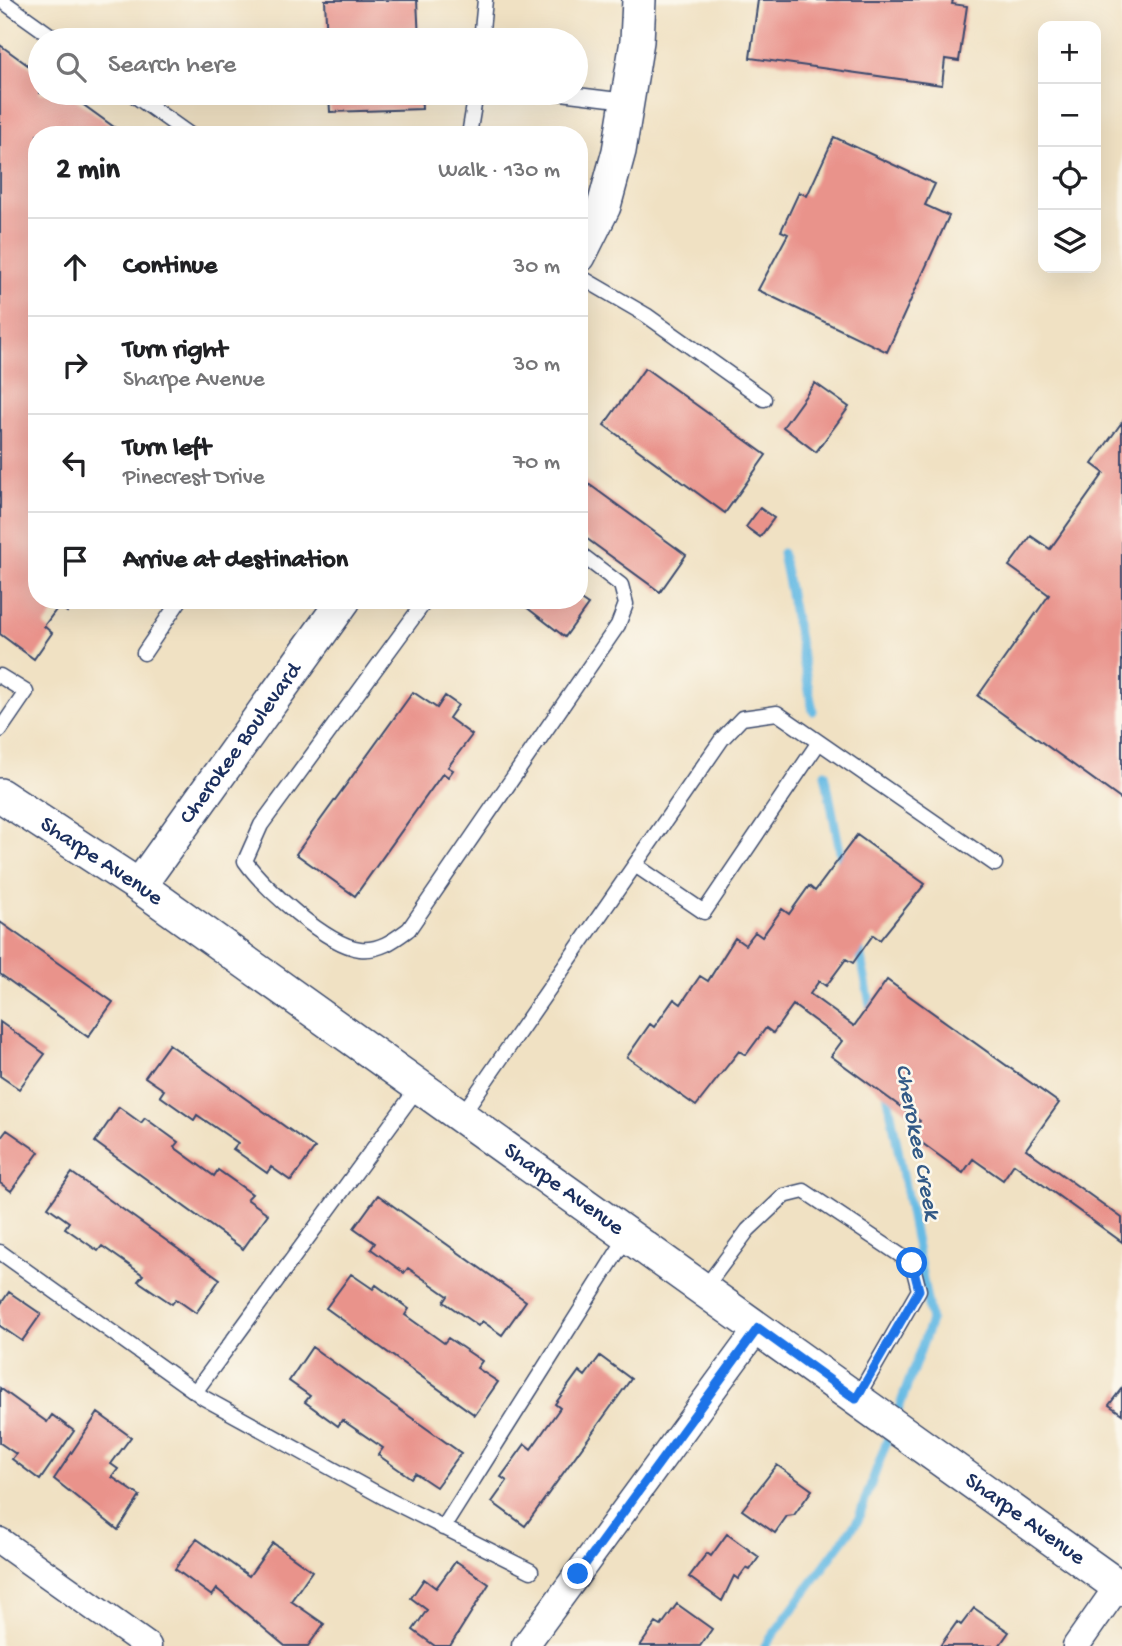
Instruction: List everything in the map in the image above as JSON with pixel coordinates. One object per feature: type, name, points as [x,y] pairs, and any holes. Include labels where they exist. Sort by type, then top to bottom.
[{"type":"street","points":[[588,239],[604,206],[619,151],[637,41],[639,0]]},
{"type":"street","name":"Cherokee Boulevard","points":[[139,886],[338,609]]},
{"type":"street","name":"Sharpe Avenue","points":[[0,795],[139,886],[1120,1587]]},
{"type":"street","points":[[525,1646],[758,1328]]},
{"type":"street","points":[[0,1541],[148,1646]]},
{"type":"street","points":[[1076,1646],[1120,1587]]},
{"type":"lane","points":[[1,0],[40,28]]},
{"type":"lane","points":[[482,28],[485,0]]},
{"type":"lane","points":[[588,96],[626,101]]},
{"type":"lane","points":[[148,105],[177,126]]},
{"type":"lane","points":[[470,126],[474,105]]},
{"type":"lane","points":[[588,263],[646,315],[764,399]]},
{"type":"lane","points":[[419,609],[261,825],[245,861],[259,881],[333,939],[360,949],[388,945],[409,929],[618,625],[626,604],[621,585],[588,560]]},
{"type":"lane","points":[[144,653],[174,609]]},
{"type":"lane","points":[[0,676],[26,692],[0,730]]},
{"type":"lane","points":[[461,1115],[722,739],[742,718],[777,713],[995,864]]},
{"type":"lane","points":[[635,865],[704,912],[819,742]]},
{"type":"lane","points":[[195,1392],[419,1086]]},
{"type":"lane","points":[[704,1289],[748,1230],[784,1196],[804,1191],[912,1263],[919,1290],[866,1406]]},
{"type":"lane","points":[[443,1528],[628,1235]]},
{"type":"lane","points":[[0,1252],[195,1392],[443,1528],[531,1571]]},
{"type":"building","points":[[325,0],[417,0],[418,28],[326,28]]},
{"type":"building","points":[[758,0],[953,0],[952,4],[967,6],[959,61],[945,59],[942,85],[750,58]]},
{"type":"building","points":[[0,45],[28,65],[28,105],[84,105],[113,126],[28,126],[28,609],[57,609],[44,626],[52,633],[34,659],[0,634]]},
{"type":"building","points":[[330,105],[422,105],[422,109],[330,112]]},
{"type":"building","points":[[834,137],[935,184],[925,205],[949,216],[887,352],[758,290],[788,234],[781,231],[799,192],[807,196]]},
{"type":"building","points":[[645,368],[766,455],[725,513],[604,425]]},
{"type":"building","points":[[815,383],[849,407],[816,452],[783,427]]},
{"type":"building","points":[[1122,422],[1122,800],[978,696],[1049,595],[1009,566],[1031,536],[1050,549],[1104,473],[1092,464]]},
{"type":"building","points":[[588,484],[686,555],[660,592],[588,540]]},
{"type":"building","points":[[760,508],[774,518],[760,537],[746,527]]},
{"type":"building","points":[[529,609],[585,609],[565,637]]},
{"type":"building","points":[[413,692],[437,708],[445,696],[458,705],[449,718],[472,735],[448,767],[453,770],[448,777],[443,773],[355,896],[296,854]]},
{"type":"building","points":[[857,835],[925,884],[880,940],[873,935],[853,963],[846,959],[826,986],[819,981],[810,994],[854,1026],[887,980],[1059,1103],[1026,1149],[1122,1218],[1122,1242],[1014,1164],[1003,1180],[973,1159],[963,1173],[911,1135],[920,1121],[831,1056],[842,1041],[793,1005],[773,1033],[766,1028],[746,1055],[739,1051],[696,1106],[627,1057],[650,1024],[654,1027],[674,999],[681,1004],[700,976],[708,981],[735,938],[745,945],[755,932],[762,937],[782,909],[789,914],[809,886],[815,891]]},
{"type":"building","points":[[0,922],[113,1002],[88,1037],[0,974]]},
{"type":"building","points":[[0,1022],[45,1054],[19,1089],[0,1076]]},
{"type":"building","points":[[169,1044],[315,1148],[291,1181],[271,1167],[267,1173],[233,1149],[238,1143],[197,1115],[194,1120],[160,1096],[164,1090],[145,1077]]},
{"type":"building","points":[[119,1107],[141,1123],[145,1118],[178,1142],[174,1147],[214,1176],[218,1170],[252,1194],[247,1199],[268,1214],[243,1249],[95,1142]]},
{"type":"building","points":[[7,1130],[39,1152],[11,1191],[0,1183],[0,1139]]},
{"type":"building","points":[[72,1173],[220,1279],[196,1313],[176,1299],[172,1304],[138,1281],[143,1275],[102,1246],[98,1251],[65,1228],[69,1222],[48,1207]]},
{"type":"building","points":[[378,1195],[526,1301],[502,1335],[482,1321],[478,1326],[444,1302],[448,1296],[408,1268],[404,1273],[371,1249],[375,1243],[354,1228]]},
{"type":"building","points":[[351,1274],[373,1289],[376,1285],[409,1309],[405,1315],[444,1343],[448,1338],[482,1361],[477,1368],[498,1382],[475,1415],[326,1308]]},
{"type":"building","points":[[9,1292],[41,1314],[22,1341],[0,1326],[0,1305]]},
{"type":"building","points":[[312,1347],[461,1453],[436,1487],[415,1473],[411,1478],[378,1455],[383,1448],[342,1420],[338,1426],[305,1402],[310,1396],[289,1381]]},
{"type":"building","points":[[600,1356],[631,1379],[525,1526],[492,1502],[507,1481],[501,1477],[525,1444],[531,1449],[560,1408],[555,1404],[579,1371],[585,1376]]},
{"type":"building","points":[[0,1388],[47,1422],[52,1415],[74,1431],[40,1480],[12,1459],[16,1454],[0,1443]]},
{"type":"building","points":[[1122,1388],[1122,1414],[1109,1405]]},
{"type":"building","points":[[98,1413],[131,1437],[111,1464],[118,1469],[112,1477],[140,1496],[118,1530],[54,1479]]},
{"type":"building","points":[[777,1465],[812,1490],[794,1515],[787,1516],[775,1533],[742,1510]]},
{"type":"building","points":[[727,1534],[759,1557],[750,1570],[746,1568],[738,1579],[734,1576],[722,1601],[689,1577],[707,1553],[711,1556]]},
{"type":"building","points":[[197,1539],[249,1576],[273,1543],[312,1571],[291,1601],[324,1624],[308,1646],[285,1646],[217,1589],[212,1596],[175,1569]]},
{"type":"building","points":[[456,1561],[489,1584],[450,1646],[435,1646],[413,1630],[427,1610],[411,1598],[424,1579],[436,1588]]},
{"type":"building","points":[[677,1604],[712,1629],[700,1646],[640,1646],[656,1623],[661,1626]]},
{"type":"building","points":[[974,1608],[1009,1632],[999,1646],[940,1646],[957,1622],[961,1625]]},
{"type":"waterway","name":"Cherokee Creek","points":[[782,553],[813,711]]},
{"type":"waterway","name":"Cherokee Creek","points":[[825,773],[843,867]]},
{"type":"waterway","name":"Cherokee Creek","points":[[858,942],[872,1014]]},
{"type":"waterway","name":"Cherokee Creek","points":[[886,1087],[931,1321],[895,1419]]},
{"type":"waterway","name":"Cherokee Creek","points":[[765,1646],[858,1520],[890,1432]]},
{"type":"route","points":[[578,1574],[758,1328],[856,1399],[919,1290],[912,1263]]}]
